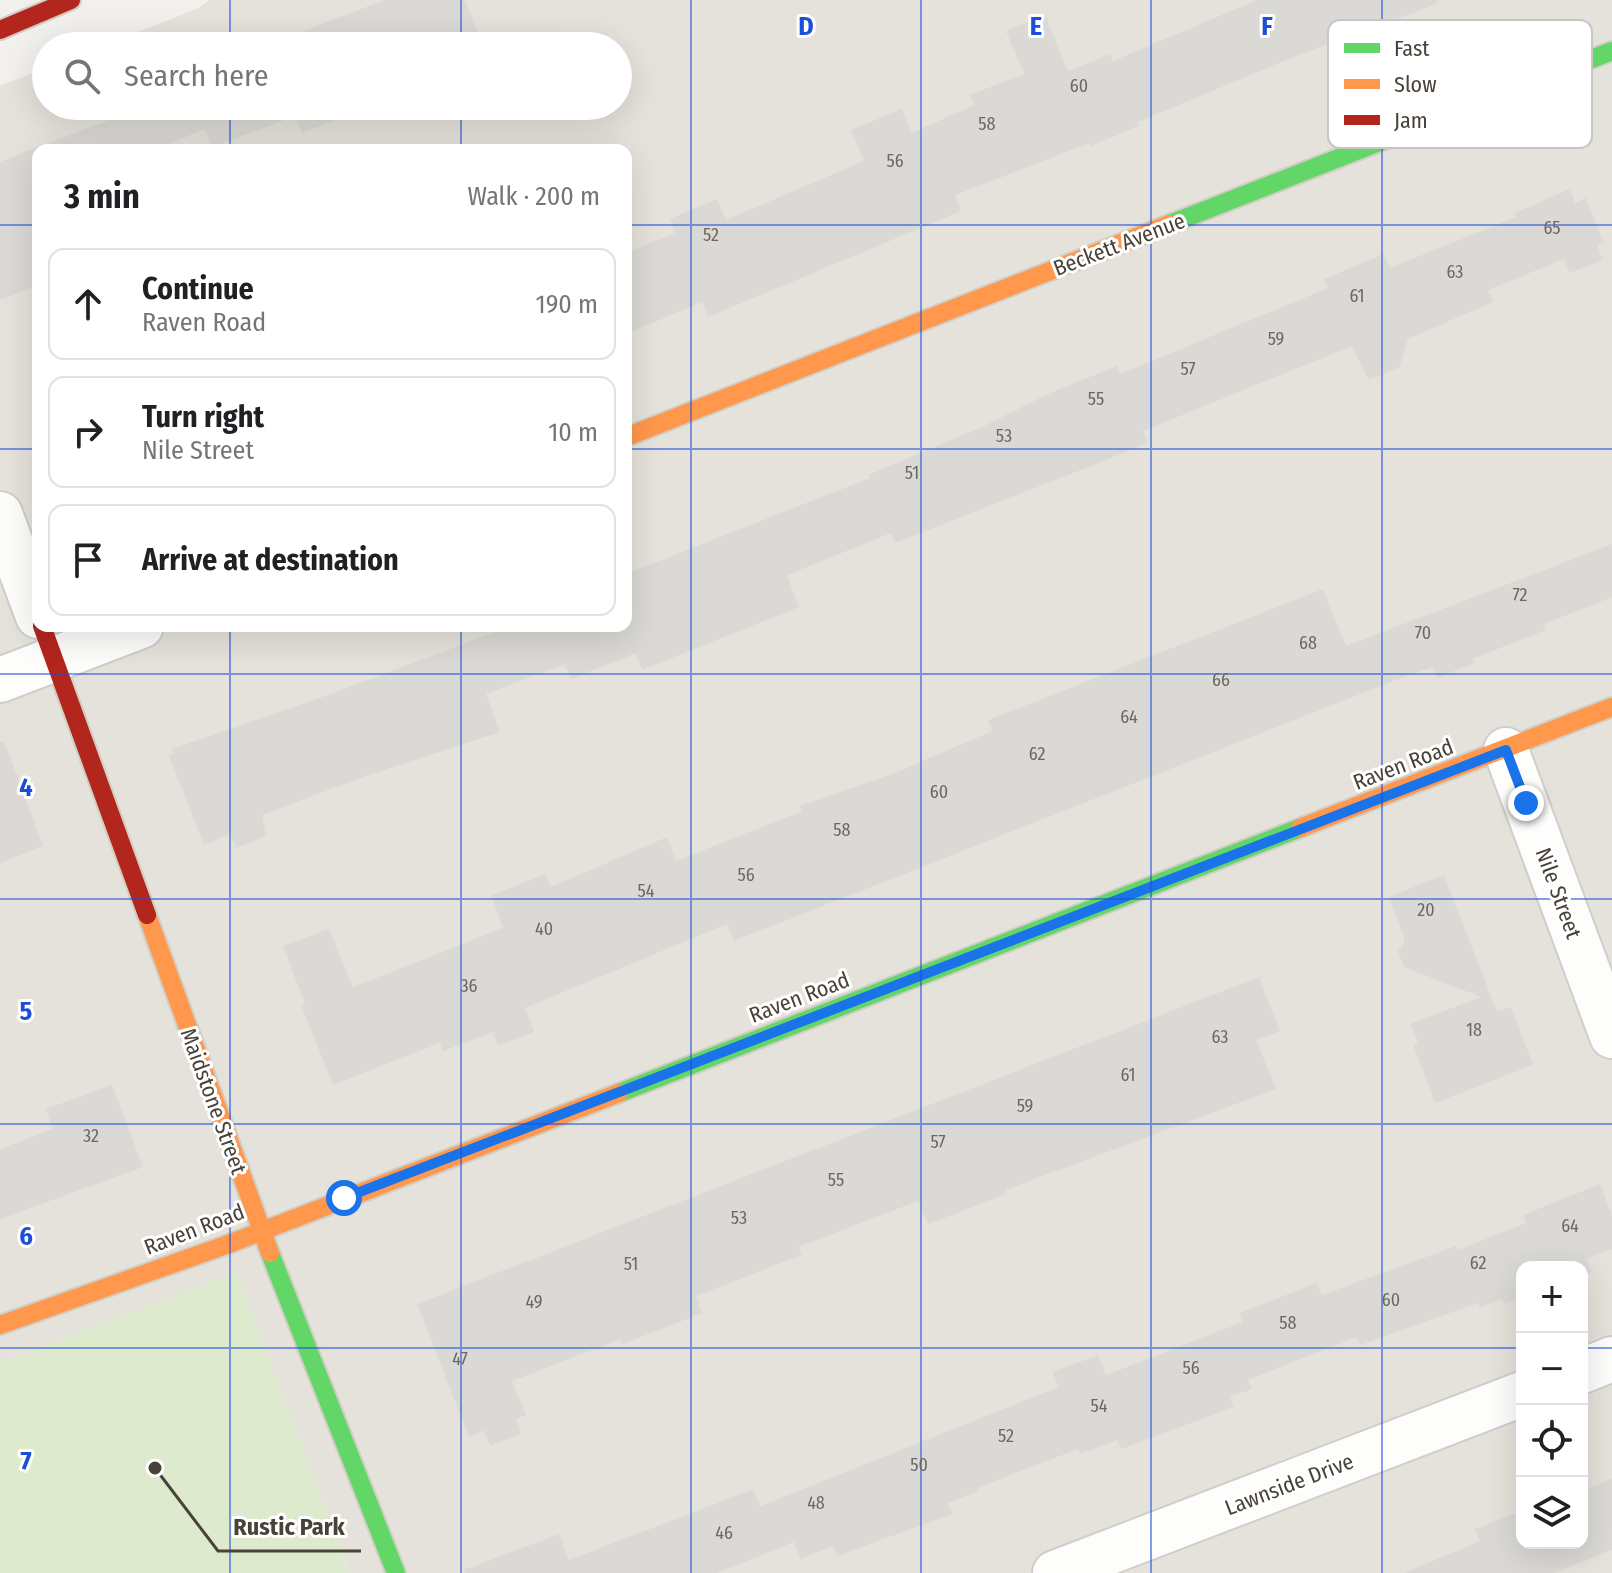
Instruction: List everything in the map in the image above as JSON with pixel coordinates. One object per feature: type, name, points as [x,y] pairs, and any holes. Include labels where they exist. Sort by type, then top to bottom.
[{"type":"street","points":[[0,30],[71,0]]},
{"type":"street","name":"Beckett Avenue","points":[[1592,59],[1612,51]]},
{"type":"street","name":"Beckett Avenue","points":[[632,435],[1364,148]]},
{"type":"street","points":[[0,514],[32,600]]},
{"type":"street","points":[[0,680],[48,643],[108,632]]},
{"type":"street","name":"Maidstone Street","points":[[48,643],[261,1230],[396,1573]]},
{"type":"street","name":"Raven Road","points":[[0,1325],[261,1230],[1612,707]]},
{"type":"street","name":"Nile Street","points":[[1506,750],[1612,1036]]},
{"type":"street","points":[[1588,1369],[1612,1359]]},
{"type":"street","name":"Lawnside Drive","points":[[1055,1573],[1516,1396]]},
{"type":"shaded area","points":[[210,0],[1612,0],[1612,1573],[350,1573],[236,1273],[0,1363],[0,86],[32,73],[32,120],[632,120],[632,32],[138,32],[197,9]]},
{"type":"green space","points":[[236,1272],[350,1573],[0,1573],[0,1363]]},
{"type":"building","points":[[385,0],[465,0],[477,32],[300,32]]},
{"type":"building","points":[[1257,0],[1437,0],[1437,4],[1394,20],[1328,20],[1328,44],[1138,122],[1139,126],[1091,146],[1090,143],[955,195],[961,211],[708,317],[702,302],[632,331],[632,251],[675,233],[670,219],[717,199],[726,220],[864,161],[851,130],[902,109],[912,133],[974,105],[970,95],[1024,74],[1006,31],[1045,15],[1068,71],[1110,54],[1113,61]]},
{"type":"building","points":[[109,120],[285,120],[222,144],[211,144],[205,129],[169,144],[47,144]]},
{"type":"building","points":[[297,120],[337,120],[302,133]]},
{"type":"building","points":[[32,149],[32,287],[0,300],[0,162]]},
{"type":"building","points":[[1570,189],[1575,203],[1586,198],[1604,243],[1597,245],[1603,260],[1569,273],[1564,259],[1488,290],[1493,302],[1408,339],[1399,368],[1369,380],[1352,346],[1143,431],[1148,443],[895,543],[891,533],[787,575],[799,607],[642,670],[636,653],[571,679],[565,664],[486,694],[500,732],[360,778],[262,815],[266,836],[236,848],[230,834],[204,845],[169,756],[174,754],[172,749],[495,632],[632,632],[632,572],[870,478],[868,475],[980,428],[1050,393],[1117,366],[1120,374],[1328,288],[1324,279],[1384,254],[1390,268],[1516,217],[1514,213]]},
{"type":"building","points":[[1612,544],[1612,597],[1544,624],[1546,630],[1472,659],[1474,663],[1437,678],[1433,667],[1406,676],[734,941],[727,924],[525,1008],[534,1032],[498,1045],[493,1032],[443,1051],[440,1043],[333,1085],[301,1005],[305,1004],[283,946],[329,929],[353,987],[503,928],[491,895],[546,874],[551,887],[667,837],[676,861],[802,811],[800,806],[895,773],[992,731],[988,720],[1323,589],[1346,646]]},
{"type":"building","points":[[4,741],[43,846],[0,863],[0,742]]},
{"type":"building","points":[[1444,875],[1497,1012],[1511,1007],[1533,1065],[1435,1103],[1413,1045],[1418,1043],[1410,1024],[1481,997],[1404,967],[1398,951],[1405,940],[1389,897]]},
{"type":"building","points":[[1259,977],[1280,1031],[1256,1040],[1276,1089],[1005,1190],[1007,1194],[928,1224],[918,1201],[798,1247],[802,1255],[696,1296],[702,1313],[623,1344],[621,1339],[512,1381],[526,1415],[516,1419],[522,1433],[490,1446],[484,1430],[469,1437],[417,1304]]},
{"type":"building","points":[[112,1085],[143,1167],[0,1219],[0,1149],[53,1129],[46,1109]]},
{"type":"building","points":[[1600,1184],[1612,1216],[1612,1249],[1587,1261],[1516,1261],[1516,1300],[1504,1304],[1502,1299],[1480,1307],[1478,1303],[1360,1345],[1357,1337],[1248,1380],[1252,1389],[1230,1397],[1234,1407],[1121,1449],[1117,1440],[1080,1454],[1078,1449],[977,1488],[978,1491],[948,1503],[952,1514],[837,1556],[833,1546],[800,1559],[794,1542],[717,1573],[465,1573],[464,1570],[559,1534],[569,1560],[754,1489],[760,1506],[1058,1387],[1053,1372],[1098,1355],[1106,1375],[1243,1322],[1240,1313],[1317,1283],[1322,1295],[1456,1246],[1458,1250],[1526,1223],[1523,1215]]},
{"type":"building","points":[[1612,1479],[1612,1550],[1553,1573],[1404,1573],[1480,1541],[1475,1529],[1516,1513],[1516,1549],[1588,1549],[1588,1489]]},
{"type":"traffic: fast","points":[[1592,59],[1612,51]]},
{"type":"traffic: fast","points":[[1170,224],[1364,148]]},
{"type":"traffic: fast","points":[[619,1093],[1300,828]]},
{"type":"traffic: fast","points":[[270,1253],[396,1573]]},
{"type":"traffic: slow","points":[[632,435],[1170,224]]},
{"type":"traffic: slow","points":[[1300,828],[1612,707]]},
{"type":"traffic: slow","points":[[147,915],[270,1253]]},
{"type":"traffic: slow","points":[[0,1325],[226,1245],[619,1093]]},
{"type":"traffic: jam","points":[[0,30],[71,0]]},
{"type":"traffic: jam","points":[[44,632],[147,915]]},
{"type":"place","name":"Rustic Park","points":[[155,1468]]},
{"type":"route","points":[[344,1198],[1506,750],[1526,803]]}]
